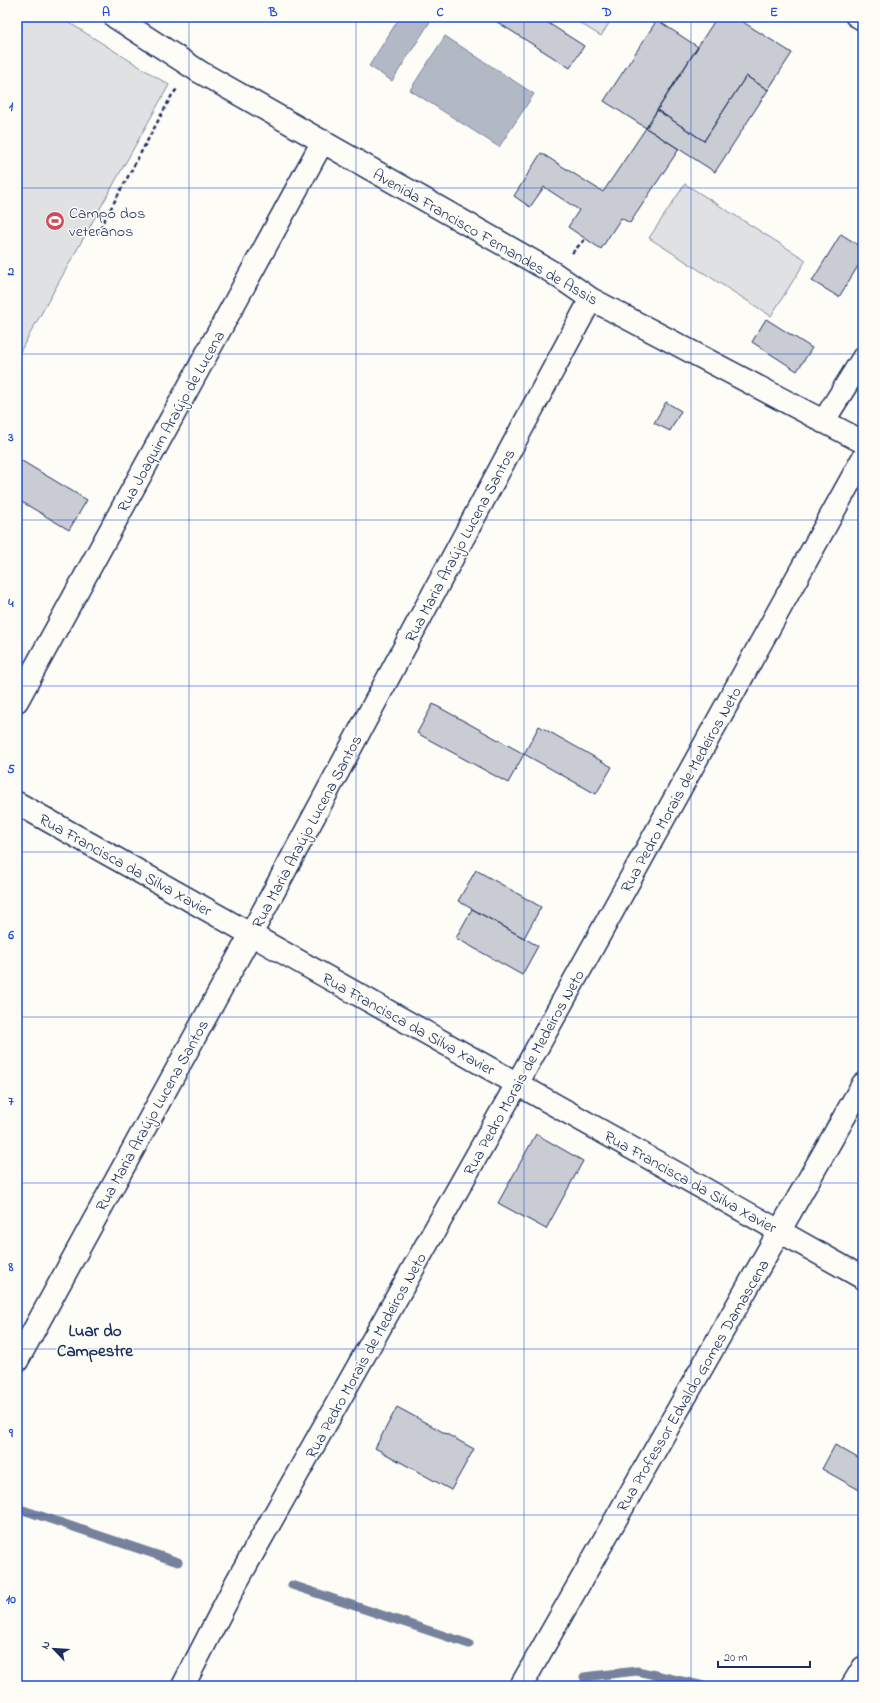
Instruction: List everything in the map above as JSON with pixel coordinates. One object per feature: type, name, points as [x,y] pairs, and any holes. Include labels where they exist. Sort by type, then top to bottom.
[{"type":"street","name":"Avenida Francisco Fernandes de Assis","points":[[115,17],[200,72],[552,272],[592,299],[863,442]]},
{"type":"street","name":"Rua Joaquim Araújo de Lucena","points":[[17,701],[323,141]]},
{"type":"street","name":"Rua Maria Araújo Lucena Santos","points":[[17,1361],[251,934],[592,299]]},
{"type":"street","points":[[823,422],[863,358]]},
{"type":"street","name":"Rua Pedro Morais de Medeiros Neto","points":[[183,1686],[236,1583],[517,1084],[863,458]]},
{"type":"street","name":"Rua Francisca da Silva Xavier","points":[[17,803],[863,1278]]},
{"type":"street","name":"Rua Professor Edvaldo Gomes Damascena","points":[[521,1686],[863,1084]]},
{"type":"street","points":[[852,1686],[863,1668]]},
{"type":"lane","points":[[854,17],[863,22]]},
{"type":"path","points":[[97,234],[172,95],[182,83],[200,72]]},
{"type":"shaded area","name":"Campo dos veteranos","points":[[17,17],[60,17],[169,85],[17,357]]},
{"type":"shaded area","points":[[400,17],[433,17],[392,81],[369,66]]},
{"type":"shaded area","points":[[570,17],[613,17],[601,36]]},
{"type":"shaded area","points":[[445,36],[534,94],[499,147],[410,90]]},
{"type":"shaded area","points":[[685,184],[806,260],[771,316],[649,238]]},
{"type":"building","points":[[496,17],[539,17],[584,46],[570,68],[494,20]]},
{"type":"building","points":[[717,17],[735,17],[792,53],[768,90],[746,76],[704,141],[657,110]]},
{"type":"building","points":[[657,20],[698,47],[646,128],[604,101]]},
{"type":"building","points":[[746,76],[768,90],[715,172],[646,128],[657,110],[704,141]]},
{"type":"building","points":[[646,128],[679,149],[630,223],[621,218],[601,249],[568,227],[579,210],[544,187],[530,207],[514,196],[541,153],[603,192]]},
{"type":"building","points":[[841,234],[863,248],[863,258],[839,297],[812,281]]},
{"type":"building","points":[[766,319],[812,348],[797,371],[752,342]]},
{"type":"building","points":[[666,402],[681,411],[670,431],[654,423]]},
{"type":"building","points":[[17,458],[87,500],[69,530],[17,499]]},
{"type":"building","points":[[433,704],[524,754],[508,783],[417,733]]},
{"type":"building","points":[[539,726],[612,767],[596,794],[524,754]]},
{"type":"building","points":[[476,870],[541,907],[524,938],[458,901]]},
{"type":"building","points":[[472,909],[538,946],[522,975],[456,938]]},
{"type":"building","points":[[536,1134],[583,1161],[546,1229],[498,1203]]},
{"type":"building","points":[[397,1407],[474,1449],[451,1490],[375,1448]]},
{"type":"building","points":[[835,1445],[863,1461],[863,1492],[822,1469]]},
{"type":"waterway","points":[[17,1508],[178,1562]]},
{"type":"waterway","points":[[292,1585],[469,1644]]},
{"type":"waterway","points":[[584,1677],[637,1671],[704,1686]]},
{"type":"place","name":"Campo dos veteranos","points":[[55,221]]},
{"type":"district","name":"Luar do Campestre","points":[[95,1340]]}]
